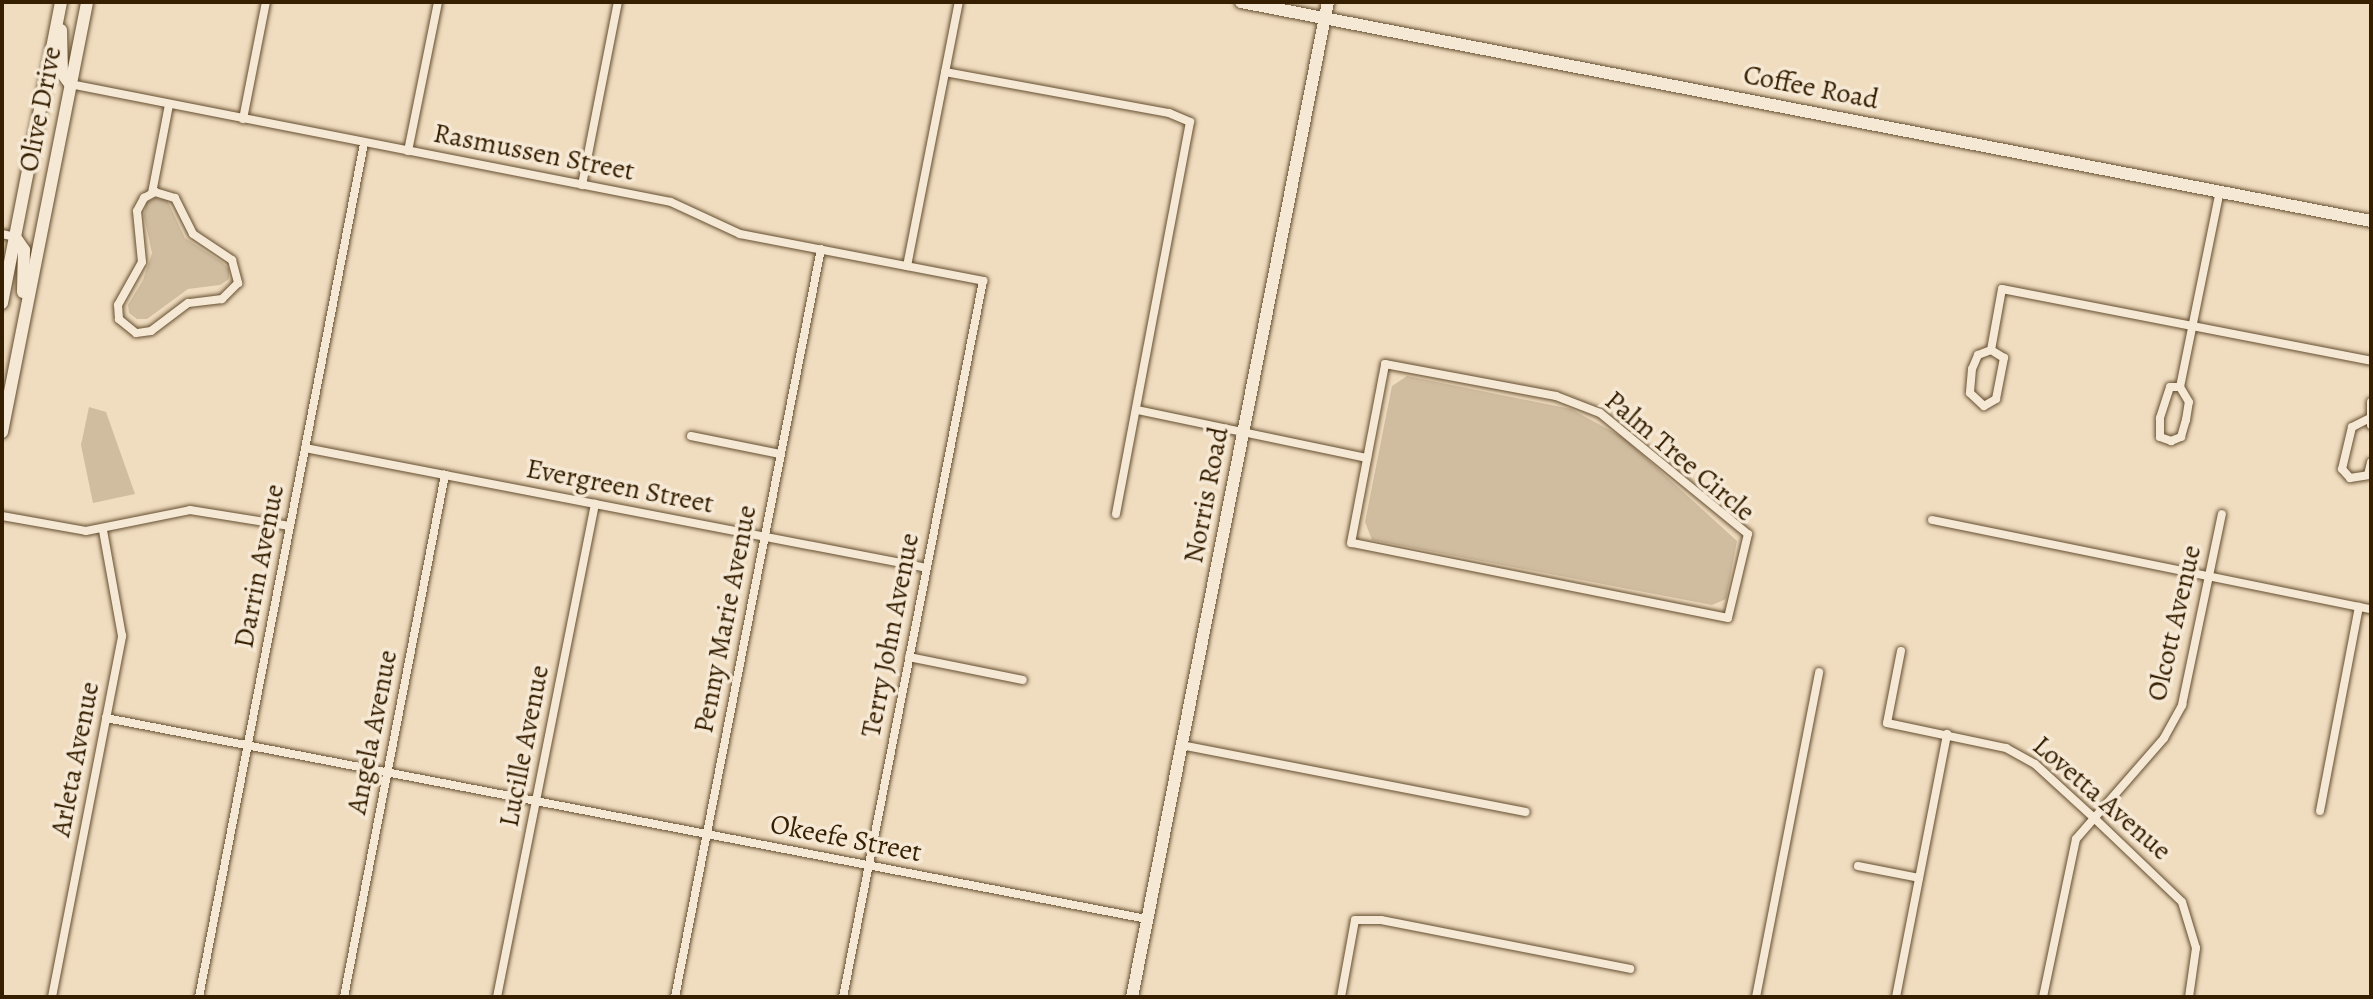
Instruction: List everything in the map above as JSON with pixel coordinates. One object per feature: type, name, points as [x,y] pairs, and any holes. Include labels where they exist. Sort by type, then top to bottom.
[{"type":"main road","points":[[61,2],[62,73],[70,84]]},
{"type":"main road","name":"Olive Drive","points":[[2,303],[8,236],[61,2]]},
{"type":"main road","name":"Olive Drive","points":[[2,432],[86,2]]},
{"type":"main road","name":"Coffee Road","points":[[1241,2],[2371,220]]},
{"type":"main road","name":"Norris Road","points":[[1132,997],[1328,2]]},
{"type":"main road","points":[[8,236],[24,250],[22,331]]},
{"type":"street","points":[[243,119],[266,2]]},
{"type":"street","points":[[408,151],[438,2]]},
{"type":"street","points":[[582,185],[618,2]]},
{"type":"street","points":[[907,266],[959,2]]},
{"type":"street","points":[[945,72],[1169,113],[1190,122],[1116,514]]},
{"type":"street","name":"Rasmussen Street","points":[[70,84],[671,202],[724,229],[983,281]]},
{"type":"street","points":[[152,193],[175,198],[193,234],[232,260],[238,283],[222,299],[188,303],[151,331],[136,333],[123,326],[118,305],[142,262],[137,211],[152,193],[169,105]]},
{"type":"street","name":"Darrin Avenue","points":[[199,997],[364,143]]},
{"type":"street","points":[[2180,387],[2170,387],[2160,418],[2160,437],[2171,441],[2181,437],[2186,420],[2189,402],[2180,387],[2220,191]]},
{"type":"street","name":"Penny Marie Avenue","points":[[675,997],[821,249]]},
{"type":"street","name":"Terry John Avenue","points":[[843,997],[983,281]]},
{"type":"street","points":[[1991,350],[2001,289],[2371,361]]},
{"type":"street","points":[[1991,350],[2004,358],[1996,399],[1984,406],[1970,393],[1972,369],[1978,355],[1991,350]]},
{"type":"street","name":"Palm Tree Circle","points":[[1385,365],[1580,404],[1621,429],[1748,534],[1728,618],[1351,543],[1367,458],[1385,365]]},
{"type":"street","points":[[2371,402],[2370,422],[2352,427],[2342,469],[2350,478],[2368,475],[2371,461]]},
{"type":"street","points":[[1137,410],[1367,458]]},
{"type":"street","points":[[691,436],[780,454]]},
{"type":"street","name":"Evergreen Street","points":[[305,449],[926,568]]},
{"type":"street","name":"Angela Avenue","points":[[344,997],[445,475]]},
{"type":"street","name":"Lucille Avenue","points":[[497,997],[595,504]]},
{"type":"street","points":[[2,516],[67,530],[103,530],[190,510],[290,526]]},
{"type":"street","name":"Olcott Avenue","points":[[2043,997],[2071,852],[2092,816],[2175,722],[2186,690],[2222,514]]},
{"type":"street","points":[[1932,520],[2207,578],[2371,609]]},
{"type":"street","name":"Arleta Avenue","points":[[52,997],[106,718],[122,620],[103,530]]},
{"type":"street","points":[[2320,811],[2359,607]]},
{"type":"street","name":"Lovetta Avenue","points":[[1901,651],[1887,723],[1947,734],[2022,755],[2092,816],[2182,902],[2196,948],[2189,997]]},
{"type":"street","points":[[909,657],[1023,680]]},
{"type":"street","points":[[1756,997],[1819,672]]},
{"type":"street","points":[[106,718],[387,772]]},
{"type":"street","points":[[1896,997],[1947,734]]},
{"type":"street","points":[[1181,745],[1526,812]]},
{"type":"street","name":"Okeefe Street","points":[[387,772],[1147,919]]},
{"type":"street","points":[[1858,866],[1919,878]]},
{"type":"street","points":[[1341,997],[1355,920],[1381,920],[1630,968]]},
{"type":"shaded area","points":[[155,198],[167,200],[185,238],[222,262],[229,269],[229,279],[220,285],[188,289],[147,319],[137,319],[129,313],[128,305],[143,280],[152,253],[144,216],[146,203]]},
{"type":"shaded area","points":[[1407,376],[1571,409],[1624,438],[1737,541],[1726,599],[1712,605],[1372,540],[1365,522],[1392,386]]},
{"type":"shaded area","points":[[89,407],[106,412],[135,494],[93,503],[81,445]]}]
